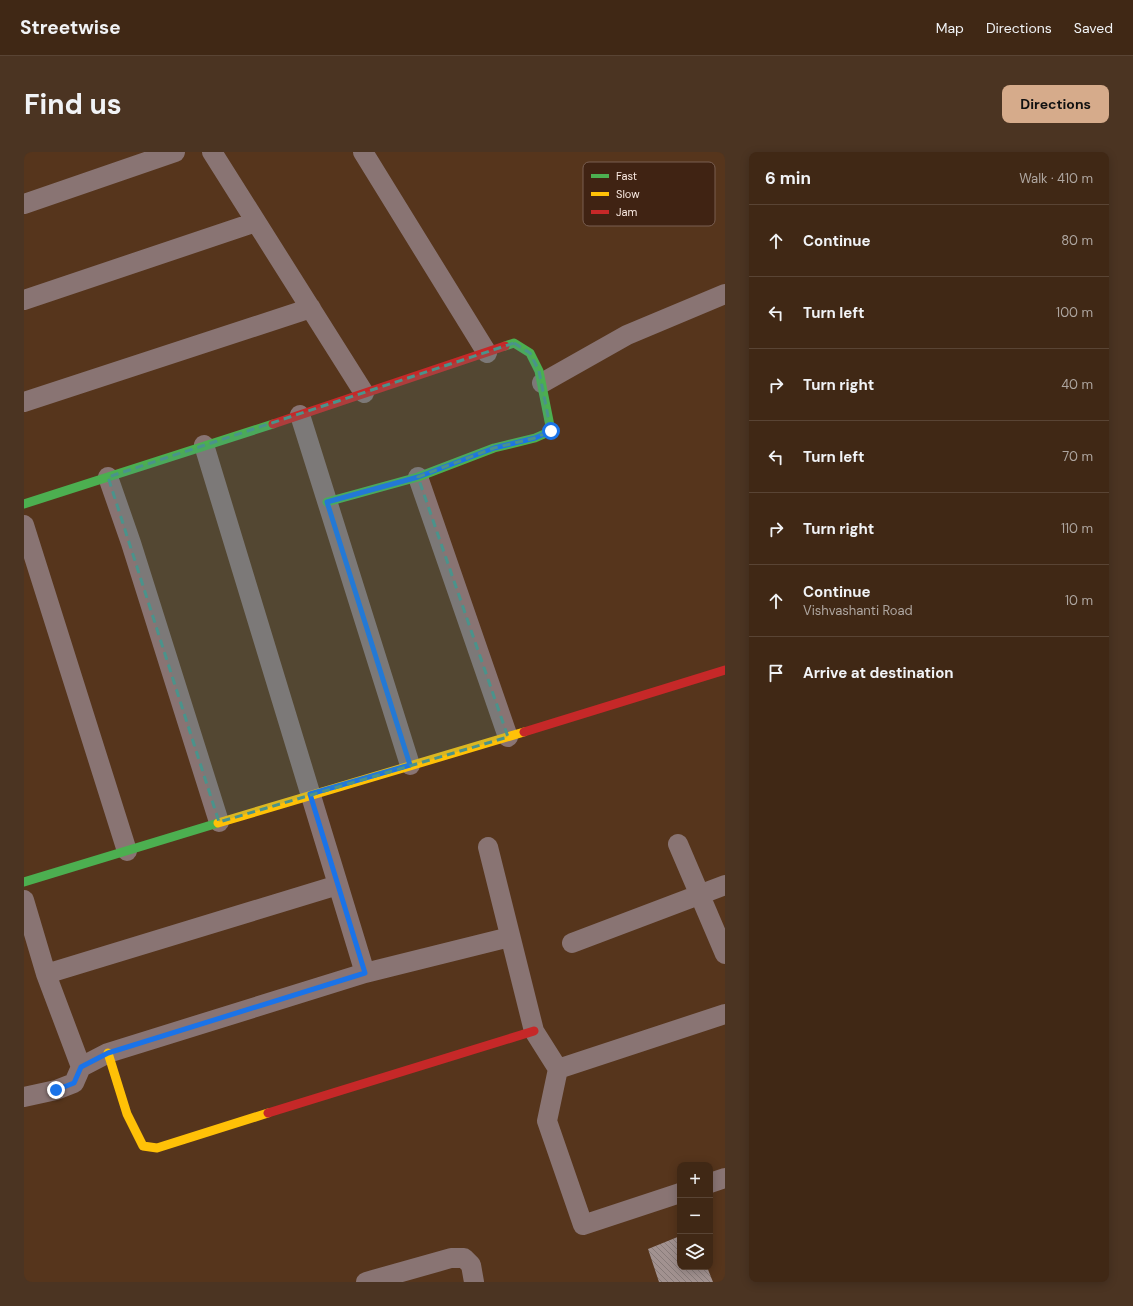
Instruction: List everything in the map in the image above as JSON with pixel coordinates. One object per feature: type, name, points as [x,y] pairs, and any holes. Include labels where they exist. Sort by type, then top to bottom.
[{"type":"street","points":[[24,204],[175,152]]},
{"type":"street","points":[[212,152],[364,393]]},
{"type":"street","points":[[363,152],[487,353]]},
{"type":"street","points":[[24,300],[256,222]]},
{"type":"street","points":[[542,383],[627,335],[725,294]]},
{"type":"street","points":[[24,402],[310,308]]},
{"type":"street","points":[[24,504],[300,415],[514,343],[530,353],[539,371],[551,431],[535,438],[494,448],[418,477],[327,502]]},
{"type":"street","points":[[300,415],[410,765]]},
{"type":"street","points":[[204,445],[365,973]]},
{"type":"street","points":[[108,476],[131,543],[219,822]]},
{"type":"street","points":[[418,477],[508,737]]},
{"type":"street","points":[[24,525],[127,850]]},
{"type":"street","points":[[24,882],[310,794],[508,737],[725,670]]},
{"type":"street","points":[[678,844],[725,954]]},
{"type":"street","points":[[488,847],[534,1031],[558,1069],[547,1121],[582,1225],[677,1194]]},
{"type":"street","points":[[46,974],[338,885]]},
{"type":"street","points":[[572,943],[725,885]]},
{"type":"street","points":[[24,900],[46,974],[81,1067]]},
{"type":"street","points":[[24,1097],[56,1090],[74,1083],[81,1067],[108,1053],[365,973],[510,937]]},
{"type":"street","points":[[558,1069],[725,1014]]},
{"type":"street","points":[[108,1053],[119,1090],[136,1137],[143,1146],[158,1148],[534,1031]]},
{"type":"street","points":[[713,1182],[725,1178]]},
{"type":"street","points":[[366,1282],[451,1258],[464,1258],[470,1265],[474,1282]]},
{"type":"highlighted area","points":[[514,343],[530,353],[539,371],[551,431],[535,438],[494,448],[418,477],[508,737],[219,822],[108,477]]},
{"type":"building","points":[[677,1237],[677,1270],[708,1270],[713,1282],[659,1282],[648,1249]]},
{"type":"traffic: fast","points":[[327,502],[418,477],[494,448],[535,438],[551,431],[539,371],[530,353],[514,343],[505,346]]},
{"type":"traffic: fast","points":[[24,504],[273,424]]},
{"type":"traffic: fast","points":[[24,882],[218,823]]},
{"type":"traffic: slow","points":[[218,823],[524,732]]},
{"type":"traffic: slow","points":[[108,1053],[127,1114],[143,1146],[157,1148],[268,1113]]},
{"type":"traffic: jam","points":[[273,424],[505,346]]},
{"type":"traffic: jam","points":[[524,732],[725,670]]},
{"type":"traffic: jam","points":[[268,1113],[534,1031]]},
{"type":"route","points":[[56,1090],[74,1083],[81,1067],[108,1053],[365,973],[310,794],[410,765],[327,502],[418,477],[494,448],[535,438],[551,431]]}]
